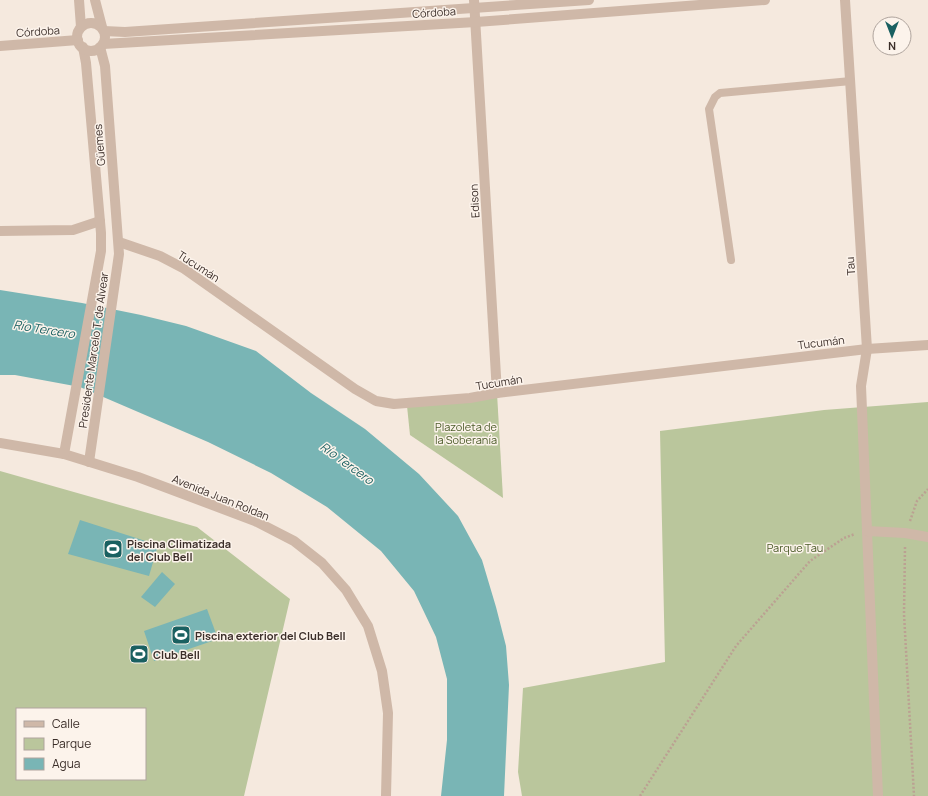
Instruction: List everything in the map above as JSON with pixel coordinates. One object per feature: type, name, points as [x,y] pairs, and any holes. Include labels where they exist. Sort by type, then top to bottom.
[{"type":"street","points":[[79,0],[81,27]]},
{"type":"street","points":[[96,0],[105,36],[101,46],[91,50],[80,44],[78,31],[81,27],[89,23],[94,23],[103,29]]},
{"type":"street","name":"Córdoba","points":[[103,29],[125,32],[475,4],[589,0]]},
{"type":"street","name":"Córdoba","points":[[101,46],[476,22],[765,0]]},
{"type":"street","name":"Tau","points":[[845,0],[867,349],[861,386],[878,796]]},
{"type":"street","name":"Edison","points":[[475,4],[497,393]]},
{"type":"street","name":"Córdoba","points":[[0,46],[80,44]]},
{"type":"street","name":"Güemes","points":[[80,44],[86,63],[101,233]]},
{"type":"street","name":"Güemes","points":[[101,46],[105,66],[119,242]]},
{"type":"street","points":[[0,231],[73,230],[100,221]]},
{"type":"street","name":"Presidente Marcelo T. de Alvear","points":[[64,454],[101,251],[101,233]]},
{"type":"street","name":"Tucumán","points":[[119,242],[160,256],[183,268],[355,389],[376,401],[394,404],[470,398],[497,393],[867,349],[928,345]]},
{"type":"street","name":"Presidente Marcelo T. de Alvear","points":[[89,462],[119,254],[119,242]]},
{"type":"street","name":"Avenida Juan Roldan","points":[[0,443],[64,454],[138,477],[255,521],[294,541],[322,563],[346,590],[368,626],[382,671],[388,713],[386,796]]},
{"type":"street","points":[[867,531],[905,533],[928,537]]},
{"type":"lane","points":[[731,260],[709,109],[715,97],[720,93],[851,81]]},
{"type":"path","points":[[914,796],[904,614],[905,533],[918,501],[928,489]]},
{"type":"path","points":[[640,796],[736,646],[810,561],[844,538],[867,531]]},
{"type":"green space","name":"Plazoleta de la Soberanía","points":[[497,393],[503,498],[410,435],[407,406]]},
{"type":"green space","name":"Parque Tau","points":[[928,402],[928,796],[522,796],[518,772],[523,688],[665,662],[660,431],[824,410]]},
{"type":"green space","name":"Club Bell","points":[[0,471],[197,527],[290,599],[244,796],[0,796]]},
{"type":"water","name":"Río Tercero","points":[[0,290],[82,303],[141,315],[186,326],[256,351],[311,393],[365,429],[419,474],[458,516],[482,560],[496,607],[506,646],[509,685],[504,796],[441,796],[447,740],[447,679],[436,637],[414,591],[381,551],[327,507],[271,473],[208,442],[80,387],[15,375],[0,375]]},
{"type":"water","name":"Piscina Climatizada del Club Bell","points":[[80,520],[158,545],[149,576],[68,554]]},
{"type":"water","points":[[162,572],[175,584],[155,607],[141,597]]},
{"type":"water","name":"Piscina exterior del Club Bell","points":[[207,609],[218,639],[154,661],[144,631]]},
{"type":"place","name":"Piscina Climatizada del Club Bell","points":[[113,549]]},
{"type":"place","name":"Piscina exterior del Club Bell","points":[[181,635]]},
{"type":"place","name":"Club Bell","points":[[139,654]]}]
